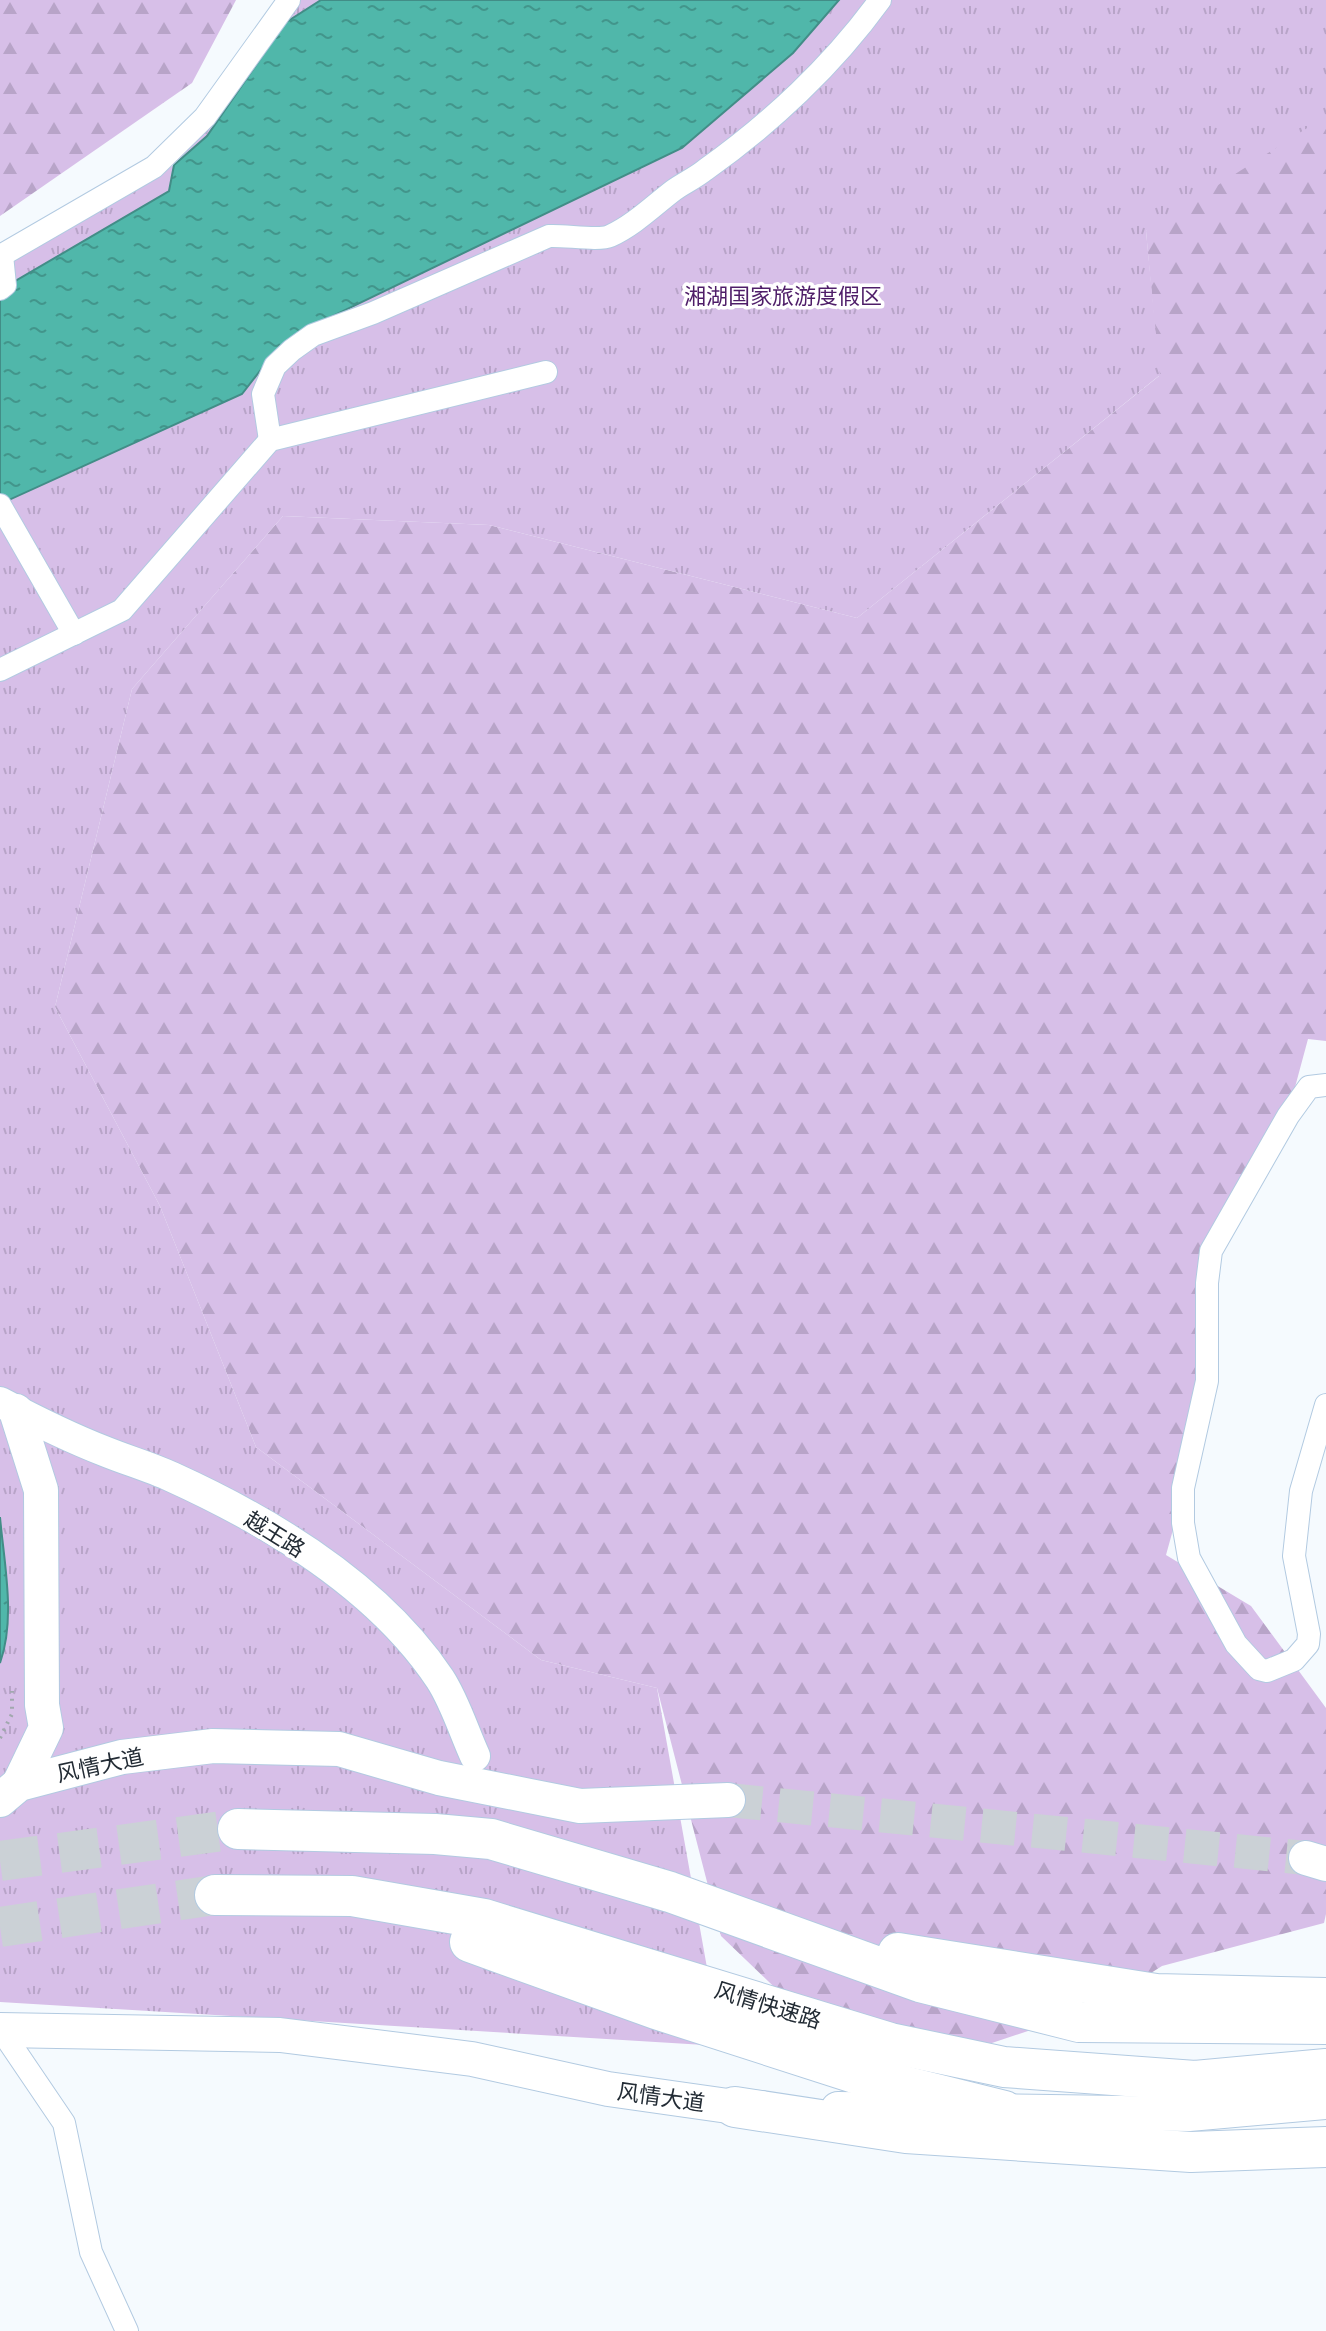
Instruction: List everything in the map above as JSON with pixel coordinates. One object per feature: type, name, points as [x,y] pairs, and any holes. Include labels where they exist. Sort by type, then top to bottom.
[{"type":"highway","points":[[238,1829],[435,1834],[491,1839],[670,1892],[920,1982],[1079,2022],[1326,2024]]},
{"type":"highway","name":"风情快速路","points":[[1004,2111],[837,2067],[656,2009],[405,1920],[215,1895],[352,1896],[484,1919],[890,2043],[1004,2067],[1195,2081],[1326,2069]]},
{"type":"highway","points":[[791,1936],[1156,1994],[1326,1998]]},
{"type":"highway","points":[[735,2107],[906,2133],[1191,2152],[1326,2147]]},
{"type":"main road","points":[[8,1406],[41,1490],[44,1717],[9,1792]]},
{"type":"main road","name":"越王路","points":[[8,1406],[43,1426],[169,1476],[226,1503],[290,1541],[353,1586],[398,1626],[441,1681],[475,1756]]},
{"type":"main road","points":[[44,1717],[68,1762],[122,1757]]},
{"type":"main road","name":"风情大道","points":[[9,1792],[122,1757],[213,1746],[339,1749],[439,1778],[580,1806],[728,1800]]},
{"type":"main road","name":"风情大道","points":[[1,2030],[280,2035],[472,2059],[608,2089],[735,2107],[1189,2114],[1326,2102]]},
{"type":"street","points":[[0,289],[5,285],[2,255],[154,167],[195,127],[289,0]]},
{"type":"street","points":[[270,440],[263,394],[275,366],[303,342],[313,335],[373,313],[549,236],[607,238],[705,171],[781,109],[810,82],[880,0]]},
{"type":"street","points":[[0,670],[122,610],[270,440],[546,372]]},
{"type":"street","points":[[0,505],[74,634]]},
{"type":"street","points":[[1326,1085],[1309,1087],[1288,1116],[1211,1251],[1207,1283],[1207,1381],[1183,1488],[1183,1523],[1189,1558],[1236,1644],[1259,1669],[1267,1671],[1294,1660],[1308,1644],[1309,1634],[1294,1556],[1301,1491],[1326,1405]]},
{"type":"street","points":[[1,2030],[64,2123],[91,2252],[127,2331]]},
{"type":"green space","points":[[0,0],[236,0],[192,83],[0,216]]},
{"type":"green space","name":"湘湖国家旅游度假区","points":[[288,0],[1326,0],[1326,116],[1146,231],[1160,375],[857,618],[489,525],[283,516],[132,689],[55,1007],[160,1206],[256,1447],[541,1660],[657,1688],[721,2046],[0,2002],[0,266],[174,165],[285,23]]},
{"type":"green space","points":[[1326,0],[1326,1041],[1308,1039],[1284,1128],[1203,1251],[1215,1378],[1166,1555],[1251,1606],[1326,1708],[1324,1923],[1162,1966],[1094,2009],[980,2047],[843,2053],[721,1936],[657,1688],[541,1660],[256,1447],[160,1206],[55,1007],[132,689],[283,516],[489,525],[857,618],[1159,376],[1146,231]]},
{"type":"water","points":[[321,0],[839,0],[793,53],[682,148],[318,323],[273,354],[242,394],[0,504],[0,290],[169,191],[174,165],[207,136],[285,23]]},
{"type":"water","points":[[0,1517],[8,1609],[5,1646],[0,1663]]},
{"type":"tunnel","points":[[728,1800],[1306,1858]]},
{"type":"tunnel","points":[[0,1861],[238,1829]]},
{"type":"tunnel","points":[[0,1927],[215,1895]]}]
